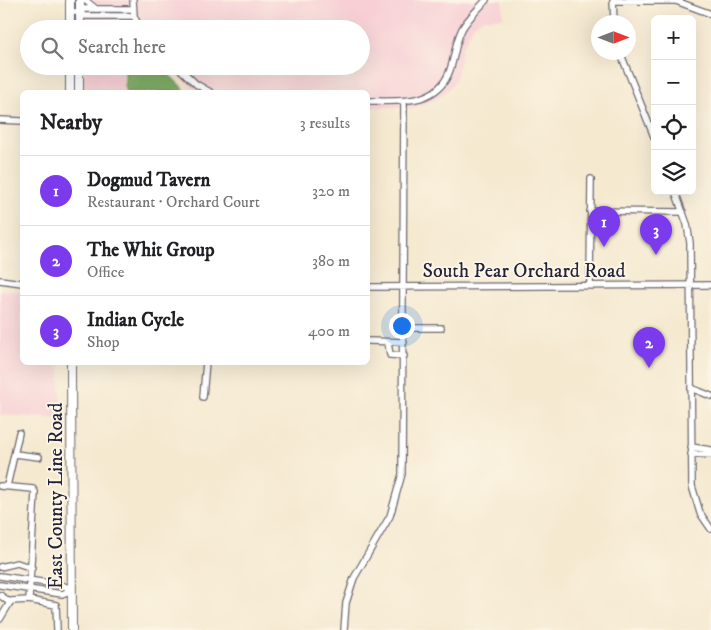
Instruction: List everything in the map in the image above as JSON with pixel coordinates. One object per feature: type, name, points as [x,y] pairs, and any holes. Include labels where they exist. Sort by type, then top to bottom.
[{"type":"main road","points":[[70,0],[70,20]]},
{"type":"main road","points":[[80,0],[80,20]]},
{"type":"main road","points":[[70,75],[70,90]]},
{"type":"main road","points":[[79,75],[79,90]]},
{"type":"main road","name":"East County Line Road","points":[[71,365],[72,630]]},
{"type":"street","points":[[85,0],[96,9]]},
{"type":"street","points":[[133,0],[136,20]]},
{"type":"street","points":[[370,101],[404,101],[423,98],[441,85],[451,68],[455,45],[462,28],[486,0]]},
{"type":"street","points":[[614,15],[613,0],[676,1],[711,14]]},
{"type":"street","points":[[70,12],[80,12],[84,9],[133,9]]},
{"type":"street","points":[[80,12],[84,16],[134,16]]},
{"type":"street","points":[[88,20],[95,16]]},
{"type":"street","points":[[623,60],[651,129]]},
{"type":"street","points":[[186,75],[206,90]]},
{"type":"street","points":[[344,630],[346,603],[354,578],[390,516],[400,484],[403,463],[404,101]]},
{"type":"street","points":[[0,120],[20,121]]},
{"type":"street","points":[[590,179],[590,286]]},
{"type":"street","points":[[677,195],[683,212],[690,243],[691,454],[693,494],[700,513],[711,529]]},
{"type":"street","points":[[590,211],[683,212]]},
{"type":"street","points":[[0,280],[20,282]]},
{"type":"street","name":"South Pear Orchard Road","points":[[370,287],[711,285]]},
{"type":"street","points":[[404,328],[441,328]]},
{"type":"street","points":[[370,341],[404,342]]},
{"type":"street","points":[[388,343],[390,354],[404,356]]},
{"type":"street","points":[[203,397],[206,365]]},
{"type":"street","points":[[691,388],[711,396]]},
{"type":"street","points":[[7,486],[19,433]]},
{"type":"street","points":[[691,447],[710,452]]},
{"type":"street","points":[[691,454],[710,452]]},
{"type":"street","points":[[15,454],[39,457]]},
{"type":"street","points":[[0,486],[33,489],[35,492],[29,600]]},
{"type":"street","points":[[0,567],[17,563],[32,568]]},
{"type":"street","points":[[0,576],[62,585],[72,590]]},
{"type":"street","points":[[0,585],[62,594],[72,590]]},
{"type":"street","points":[[0,595],[9,602],[29,600],[56,605],[57,630]]},
{"type":"street","points":[[0,618],[9,602]]},
{"type":"shaded area","points":[[85,0],[503,0],[503,18],[483,18],[474,25],[462,48],[457,74],[452,85],[439,98],[412,108],[370,107],[370,90],[195,90],[179,75],[370,75],[370,20],[85,20]]},
{"type":"shaded area","points":[[84,75],[123,75],[123,90],[83,90]]},
{"type":"shaded area","points":[[0,290],[20,292],[20,365],[60,365],[61,419],[0,415]]},
{"type":"green space","points":[[125,75],[169,75],[185,90],[125,90]]},
{"type":"place","name":"Dogmud Tavern","points":[[604,247]]},
{"type":"place","name":"Indian Cycle","points":[[656,255]]},
{"type":"place","name":"The Whit Group","points":[[649,368]]}]
